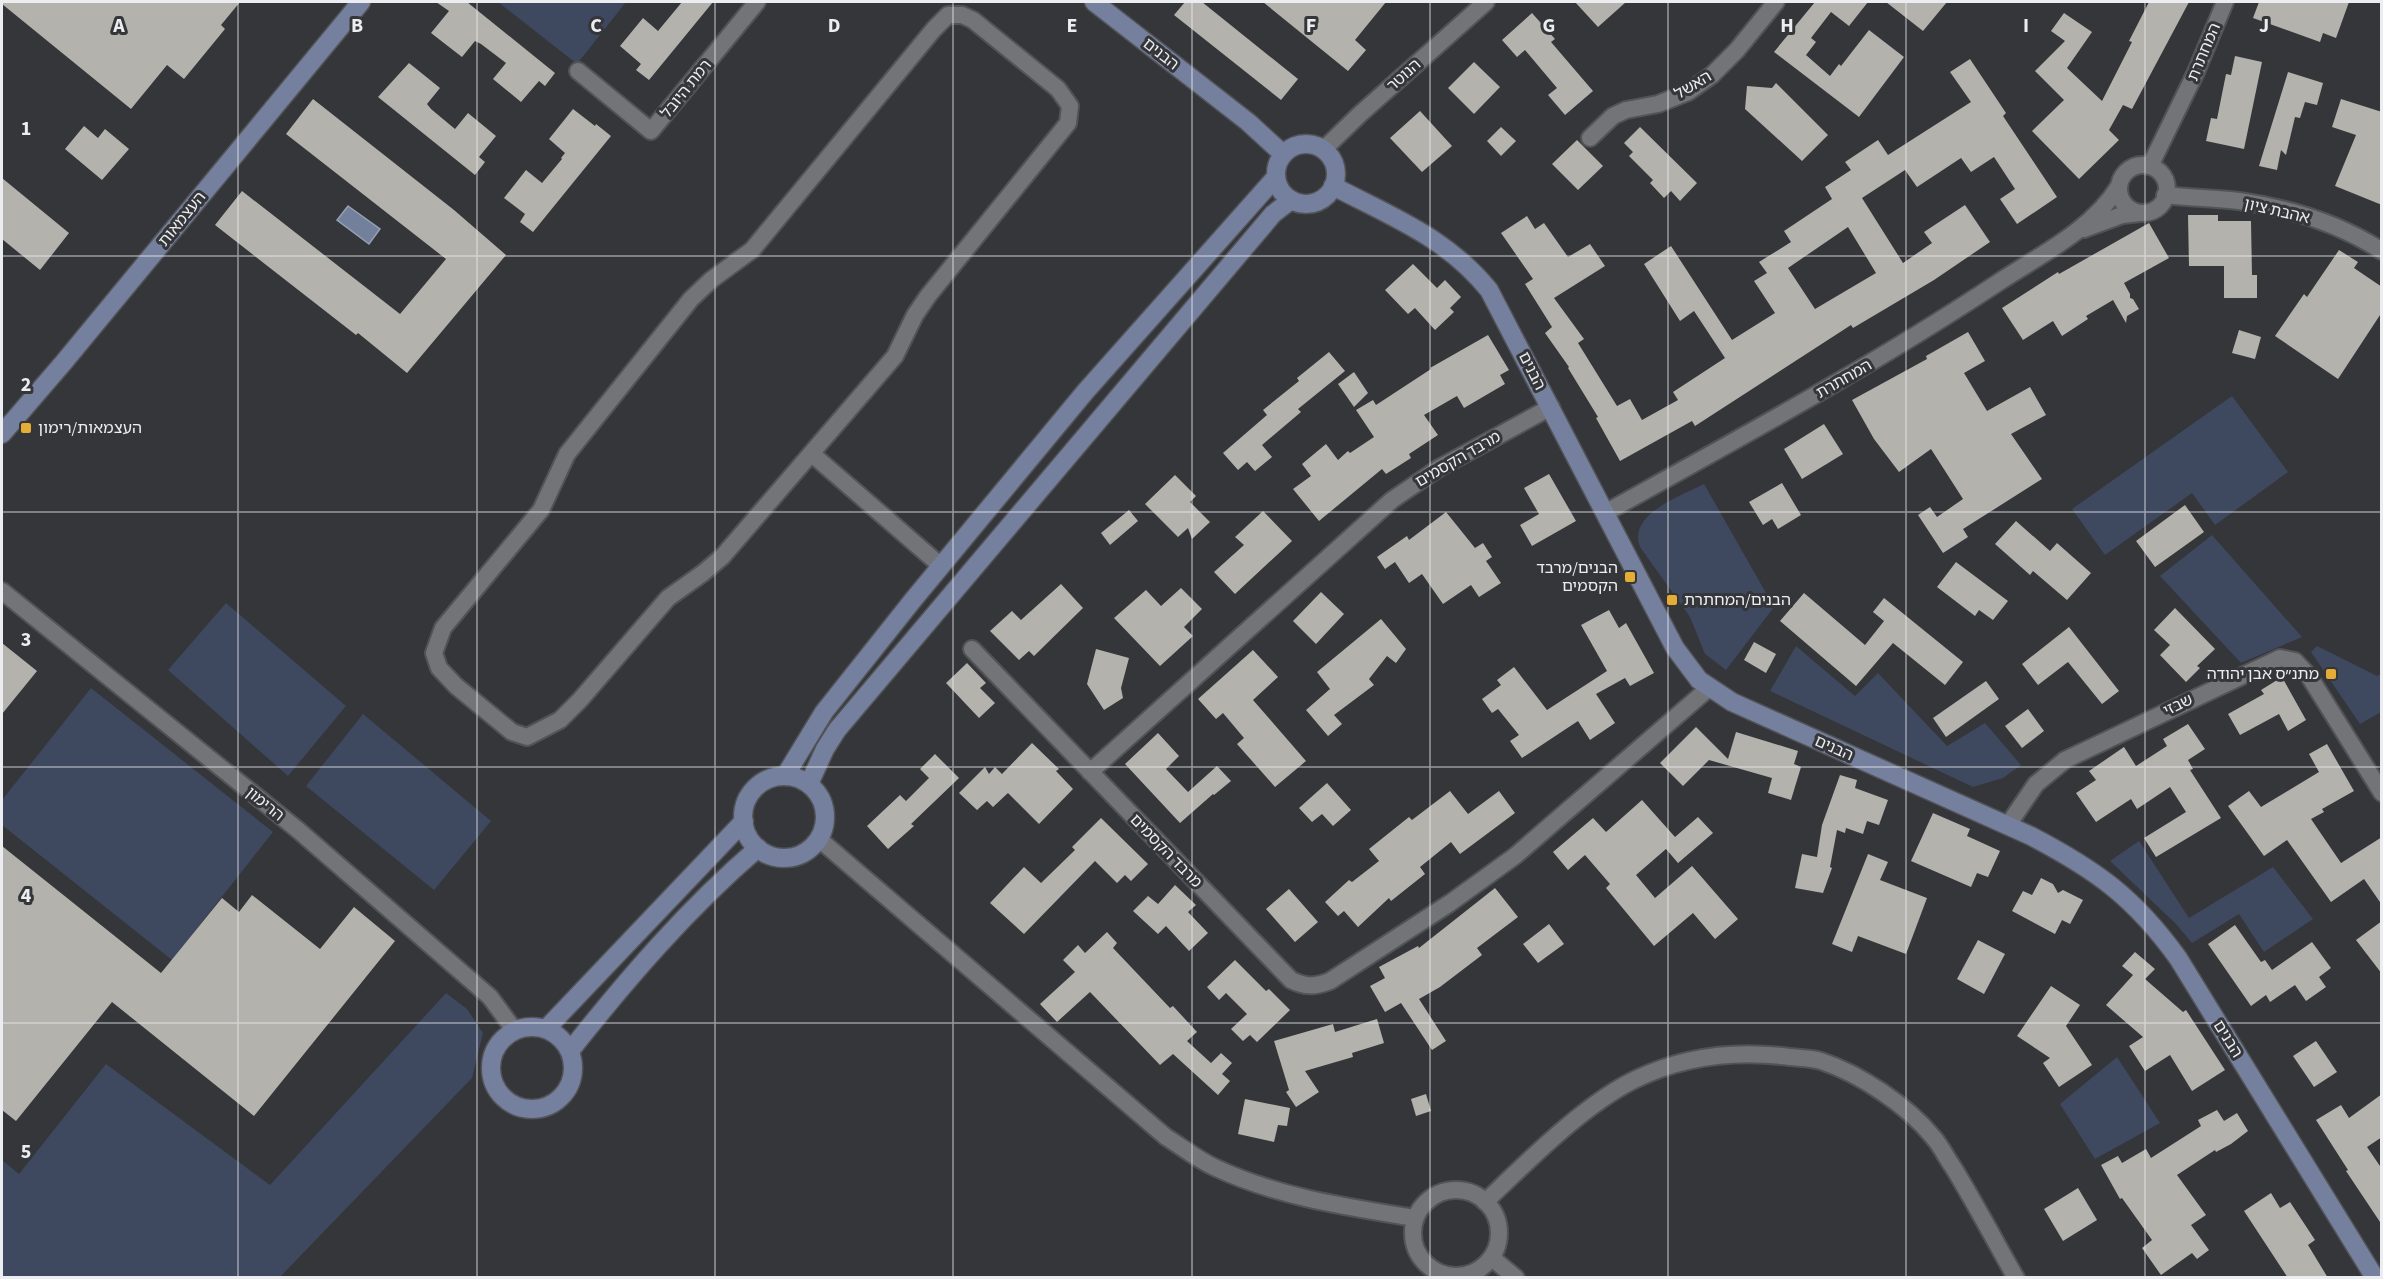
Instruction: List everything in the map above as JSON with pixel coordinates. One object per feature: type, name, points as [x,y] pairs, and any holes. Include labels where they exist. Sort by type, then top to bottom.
[{"type":"street","name":"העצמאות","points":[[2,434],[361,2]]},
{"type":"street","name":"רמת היובל","points":[[578,71],[651,131],[757,2]]},
{"type":"street","name":"הבנים","points":[[1094,2],[1248,122],[1284,154]]},
{"type":"street","name":"הנוטר","points":[[1324,149],[1486,2]]},
{"type":"street","name":"האשל","points":[[1590,138],[1613,116],[1626,110],[1658,104],[1688,92],[1712,75],[1737,50],[1776,2]]},
{"type":"street","name":"המחתרת","points":[[2150,166],[2193,80],[2225,2]]},
{"type":"street","points":[[948,15],[962,15],[973,20],[1058,89],[1070,106],[1068,123],[928,296],[915,315],[895,356],[812,454],[722,557],[704,573],[668,598],[580,700],[560,720],[543,730],[527,737],[512,732],[456,686],[439,668],[434,653],[443,628],[541,510],[567,454],[574,445],[691,299],[711,280],[752,250],[933,29],[948,15]]},
{"type":"street","points":[[1308,143],[1324,149],[1335,163],[1334,186],[1320,201],[1310,204],[1291,200],[1281,191],[1276,177],[1277,164],[1284,154],[1296,145],[1308,143]]},
{"type":"street","points":[[2142,165],[2150,166],[2162,175],[2166,183],[2165,195],[2161,205],[2154,210],[2140,213],[2129,209],[2124,204],[2119,186],[2128,170],[2142,165]]},
{"type":"street","points":[[785,776],[809,733],[836,695],[941,566],[1085,392],[1276,177]]},
{"type":"street","name":"הבנים","points":[[1334,186],[1431,237],[1455,254],[1489,290],[1675,648],[1689,670],[1709,688],[1732,702],[2008,825],[2090,869],[2143,913],[2178,958],[2375,1278]]},
{"type":"street","name":"המחתרת","points":[[1605,513],[1844,379],[1951,314],[2075,233],[2103,208],[2119,186]]},
{"type":"street","name":"אהבת ציון","points":[[2165,195],[2238,201],[2272,207],[2310,217],[2382,251]]},
{"type":"street","points":[[809,784],[825,749],[837,730],[1273,214],[1291,200]]},
{"type":"street","name":"המחתרת","points":[[2075,233],[2122,215],[2140,213]]},
{"type":"street","name":"מרבד הקסמים","points":[[1551,407],[1439,468],[1392,500],[1090,772],[1291,980],[1301,985],[1311,986],[1330,981],[1450,903],[1515,856],[1709,688]]},
{"type":"street","points":[[812,454],[941,566]]},
{"type":"street","name":"הרימון","points":[[2,591],[298,830],[490,997],[515,1031]]},
{"type":"street","points":[[972,649],[1090,772]]},
{"type":"street","name":"שבזי","points":[[2008,825],[2036,784],[2065,760],[2280,658],[2295,661],[2309,676],[2382,793]]},
{"type":"street","points":[[785,776],[794,777],[809,784],[818,793],[824,805],[825,823],[819,839],[805,853],[796,857],[781,858],[758,848],[746,832],[744,821],[746,800],[754,789],[765,780],[785,776]]},
{"type":"street","points":[[546,1029],[744,821]]},
{"type":"street","points":[[819,839],[1166,1137],[1213,1166],[1259,1185],[1304,1198],[1415,1218]]},
{"type":"street","points":[[570,1051],[613,997],[724,878],[758,848]]},
{"type":"street","points":[[532,1027],[546,1029],[561,1038],[570,1051],[573,1075],[563,1095],[552,1104],[533,1109],[511,1103],[500,1094],[493,1081],[491,1067],[493,1054],[500,1042],[515,1031],[532,1027]]},
{"type":"street","points":[[1485,1202],[1528,1160],[1593,1106],[1634,1080],[1674,1063],[1721,1055],[1744,1054],[1767,1054],[1820,1061],[1864,1081],[1900,1106],[1933,1137],[1961,1180],[2016,1278]]},
{"type":"street","points":[[1461,1190],[1479,1196],[1485,1202],[1492,1210],[1499,1226],[1498,1242],[1492,1258],[1481,1269],[1467,1275],[1437,1275],[1418,1254],[1413,1242],[1413,1227],[1420,1208],[1431,1197],[1446,1191],[1461,1190]]},
{"type":"street","points":[[1492,1258],[1516,1278]]},
{"type":"shaded area","points":[[498,2],[626,2],[577,64]]},
{"type":"shaded area","points":[[348,206],[380,229],[369,244],[337,220]]},
{"type":"shaded area","points":[[2232,396],[2288,472],[2215,525],[2192,493],[2105,555],[2072,509]]},
{"type":"shaded area","points":[[1704,484],[1774,607],[1726,670],[1705,654],[1690,617],[1640,547],[1638,535],[1641,525],[1658,508]]},
{"type":"shaded area","points":[[2212,535],[2302,637],[2241,663],[2160,576]]},
{"type":"shaded area","points":[[226,603],[346,706],[288,776],[168,670]]},
{"type":"shaded area","points":[[1796,646],[1855,696],[1878,673],[1947,746],[1985,723],[2021,765],[2003,778],[1973,787],[1770,691]]},
{"type":"shaded area","points":[[2317,646],[2377,676],[2381,674],[2381,712],[2360,724],[2311,652]]},
{"type":"shaded area","points":[[91,688],[273,832],[172,960],[2,825],[2,800]]},
{"type":"shaded area","points":[[363,714],[491,821],[434,890],[306,786]]},
{"type":"shaded area","points":[[2139,841],[2189,918],[2273,867],[2313,919],[2264,952],[2239,914],[2192,943],[2176,924],[2110,861]]},
{"type":"shaded area","points":[[446,993],[467,1009],[483,1033],[472,1078],[280,1277],[2,1277],[2,1160],[19,1174],[106,1064],[270,1185]]},
{"type":"shaded area","points":[[2117,1057],[2160,1123],[2095,1159],[2060,1104]]},
{"type":"building","points":[[2,2],[240,2],[221,25],[225,29],[184,79],[167,65],[131,109]]},
{"type":"building","points":[[436,2],[467,2],[555,73],[545,86],[539,81],[521,102],[493,79],[506,63],[475,41],[462,57],[431,33],[449,11]]},
{"type":"building","points":[[682,2],[713,2],[649,80],[636,70],[641,64],[620,46],[643,18],[658,31]]},
{"type":"building","points":[[1185,2],[1202,2],[1298,79],[1281,100],[1174,15]]},
{"type":"building","points":[[1263,2],[1386,2],[1355,40],[1366,50],[1348,71]]},
{"type":"building","points":[[1575,2],[1626,2],[1598,27]]},
{"type":"building","points":[[1815,2],[1868,2],[1849,26],[1831,12],[1811,38],[1816,42],[1806,55],[1830,76],[1839,64],[1841,66],[1869,30],[1904,57],[1859,117],[1774,52]]},
{"type":"building","points":[[1886,2],[1947,2],[1923,31]]},
{"type":"building","points":[[2149,2],[2189,2],[2132,109],[2123,105],[2109,130],[2119,140],[2079,179],[2032,131],[2064,100],[2035,71],[2065,41],[2051,31],[2064,13],[2092,32],[2067,68],[2102,101]]},
{"type":"building","points":[[2259,2],[2349,2],[2336,38],[2323,33],[2320,42],[2253,18]]},
{"type":"building","points":[[1532,13],[1555,39],[1551,42],[1593,91],[1565,115],[1548,95],[1557,88],[1525,50],[1517,57],[1502,40]]},
{"type":"building","points":[[2235,56],[2262,62],[2244,149],[2206,141],[2211,118],[2217,119],[2226,74],[2231,75]]},
{"type":"building","points":[[1970,59],[2006,113],[2003,116],[2057,197],[2017,224],[2000,199],[2015,189],[1994,157],[1971,172],[1961,158],[1917,187],[1905,170],[1862,198],[1903,263],[1932,243],[1924,232],[1965,205],[1990,242],[1934,280],[1853,328],[1851,325],[1695,426],[1692,421],[1620,461],[1569,367],[1545,333],[1552,327],[1525,284],[1533,279],[1501,233],[1527,216],[1535,229],[1544,223],[1568,257],[1590,244],[1605,266],[1554,298],[1584,339],[1578,343],[1617,406],[1630,399],[1642,420],[1678,400],[1673,392],[1725,358],[1694,311],[1680,321],[1644,264],[1671,246],[1732,340],[1775,313],[1754,281],[1767,273],[1759,262],[1791,242],[1784,231],[1832,199],[1825,187],[1851,170],[1845,162],[1878,140],[1888,155],[1971,102],[1950,72]],"holes":[[[1848,227],[1876,273],[1815,309],[1788,268]]]},
{"type":"building","points":[[1474,62],[1500,87],[1474,114],[1448,88]]},
{"type":"building","points":[[409,63],[440,88],[427,104],[431,109],[455,129],[468,113],[496,136],[479,157],[485,162],[475,175],[378,97]]},
{"type":"building","points":[[2288,72],[2323,83],[2317,105],[2305,102],[2300,118],[2295,117],[2286,155],[2281,150],[2277,170],[2259,166]]},
{"type":"building","points":[[1776,83],[1828,135],[1802,161],[1745,109],[1747,86],[1772,88]]},
{"type":"building","points":[[313,99],[454,210],[506,255],[407,373],[215,225],[242,191],[400,314],[446,259],[286,134]]},
{"type":"building","points":[[2341,99],[2382,112],[2382,205],[2335,186],[2356,135],[2332,127]]},
{"type":"building","points":[[573,109],[611,136],[533,232],[520,222],[525,214],[504,198],[526,170],[542,183],[562,159],[565,153],[549,139]]},
{"type":"building","points":[[1420,111],[1452,146],[1422,172],[1390,138]]},
{"type":"building","points":[[84,126],[98,138],[105,129],[129,149],[102,180],[65,149]]},
{"type":"building","points":[[1501,127],[1516,141],[1501,156],[1487,141]]},
{"type":"building","points":[[1640,127],[1697,183],[1680,201],[1671,191],[1664,198],[1650,183],[1653,180],[1629,156],[1633,152],[1624,143]]},
{"type":"building","points":[[1577,140],[1603,166],[1578,190],[1552,164]]},
{"type":"building","points":[[2,178],[69,233],[40,270],[2,239]]},
{"type":"building","points":[[2188,215],[2218,215],[2218,221],[2251,221],[2252,275],[2257,275],[2257,298],[2224,298],[2224,266],[2189,266]]},
{"type":"building","points":[[2149,223],[2169,258],[2124,283],[2130,298],[2139,309],[2127,316],[2126,323],[2113,300],[2086,316],[2088,319],[2062,336],[2053,321],[2023,340],[2002,308],[2058,272],[2059,274]]},
{"type":"building","points":[[2339,250],[2358,262],[2354,268],[2382,287],[2382,312],[2338,379],[2275,336],[2304,294],[2307,297]]},
{"type":"building","points":[[1413,264],[1437,288],[1445,280],[1461,297],[1450,308],[1454,312],[1435,330],[1415,308],[1408,314],[1385,290]]},
{"type":"building","points":[[2239,330],[2261,337],[2255,359],[2232,353]]},
{"type":"building","points":[[1968,332],[1985,361],[1964,373],[1987,411],[2030,387],[2046,415],[2011,434],[2042,479],[1963,529],[1968,537],[1943,553],[1918,515],[1930,507],[1937,517],[1963,499],[1931,449],[1899,472],[1874,439],[1852,400],[1927,359],[1926,356]]},
{"type":"building","points":[[1488,335],[1509,370],[1500,375],[1505,384],[1464,408],[1457,396],[1424,415],[1438,435],[1409,454],[1411,458],[1386,474],[1382,469],[1319,521],[1293,489],[1311,476],[1302,464],[1326,444],[1338,460],[1348,451],[1350,453],[1374,437],[1356,410],[1373,400],[1376,405],[1430,368]]},
{"type":"building","points":[[1329,352],[1345,371],[1298,409],[1301,412],[1262,445],[1272,457],[1255,471],[1247,462],[1238,470],[1223,453],[1267,415],[1263,410],[1299,381],[1297,378]]},
{"type":"building","points":[[1354,372],[1368,393],[1354,407],[1338,384]]},
{"type":"building","points":[[1824,424],[1843,454],[1802,479],[1784,449]]},
{"type":"building","points":[[1549,474],[1576,521],[1532,546],[1520,525],[1539,514],[1524,488]]},
{"type":"building","points":[[1175,475],[1196,496],[1190,502],[1210,522],[1192,539],[1188,528],[1178,537],[1145,504]]},
{"type":"building","points":[[1782,483],[1801,515],[1778,529],[1772,519],[1763,525],[1749,502]]},
{"type":"building","points":[[2185,505],[2204,532],[2155,567],[2136,541]]},
{"type":"building","points":[[1129,510],[1138,521],[1110,545],[1101,533]]},
{"type":"building","points":[[1263,511],[1292,541],[1235,594],[1214,572],[1244,545],[1235,537]]},
{"type":"building","points":[[1446,512],[1475,548],[1483,543],[1492,557],[1486,561],[1501,583],[1479,597],[1471,585],[1443,604],[1422,574],[1409,583],[1395,562],[1385,569],[1377,557],[1407,536],[1409,540]]},
{"type":"building","points":[[2016,521],[2050,551],[2057,543],[2091,573],[2067,600],[2033,571],[2030,575],[1995,544]]},
{"type":"building","points":[[1956,562],[2008,601],[1993,620],[1979,610],[1975,616],[1937,587]]},
{"type":"building","points":[[1061,584],[1083,608],[1034,656],[1029,651],[1019,660],[990,631],[1012,611],[1021,620]]},
{"type":"building","points":[[1181,588],[1202,609],[1184,627],[1193,636],[1160,666],[1114,618],[1146,590],[1161,606]]},
{"type":"building","points":[[1321,592],[1344,614],[1316,644],[1293,621]]},
{"type":"building","points":[[1804,593],[1865,645],[1884,621],[1873,612],[1884,598],[1963,662],[1945,685],[1893,643],[1856,686],[1780,621]]},
{"type":"building","points":[[2175,608],[2215,649],[2197,666],[2200,668],[2186,682],[2160,655],[2170,645],[2154,630]]},
{"type":"building","points":[[1609,610],[1619,628],[1626,623],[1654,673],[1630,686],[1625,678],[1596,694],[1615,723],[1590,740],[1578,721],[1522,758],[1510,741],[1519,735],[1498,709],[1492,713],[1482,699],[1501,685],[1497,680],[1514,667],[1547,710],[1607,671],[1581,625]]},
{"type":"building","points":[[1381,619],[1406,649],[1396,663],[1387,656],[1369,679],[1374,685],[1334,715],[1342,724],[1328,736],[1306,710],[1330,689],[1317,672]]},
{"type":"building","points":[[2069,627],[2119,691],[2102,704],[2068,662],[2038,685],[2022,664]]},
{"type":"building","points":[[1754,642],[1776,654],[1766,673],[1744,660]]},
{"type":"building","points":[[2,643],[37,671],[2,714]]},
{"type":"building","points":[[1096,649],[1129,658],[1121,688],[1123,698],[1104,710],[1087,684]]},
{"type":"building","points":[[1253,650],[1278,677],[1253,700],[1306,761],[1275,787],[1237,744],[1244,738],[1223,713],[1216,719],[1198,699]]},
{"type":"building","points":[[967,663],[986,683],[980,688],[995,703],[979,718],[946,683]]},
{"type":"building","points":[[2282,677],[2306,720],[2288,731],[2279,714],[2240,735],[2228,714],[2264,694],[2261,690]]},
{"type":"building","points":[[1986,681],[1999,699],[1946,737],[1933,718]]},
{"type":"building","points":[[2028,709],[2044,731],[2022,748],[2005,726]]},
{"type":"building","points":[[2188,724],[2205,749],[2188,760],[2193,769],[2190,770],[2221,818],[2156,857],[2144,838],[2186,812],[2170,787],[2137,809],[2131,799],[2096,822],[2076,793],[2096,780],[2089,771],[2124,747],[2136,766],[2167,746],[2163,739]]},
{"type":"building","points":[[1696,727],[1728,759],[1736,732],[1798,751],[1794,764],[1801,767],[1791,800],[1768,793],[1772,778],[1709,760],[1683,786],[1660,763]]},
{"type":"building","points":[[1158,733],[1179,756],[1166,769],[1188,792],[1217,766],[1231,781],[1180,823],[1125,764]]},
{"type":"building","points":[[1032,743],[1059,769],[1056,771],[1073,789],[1039,824],[1008,793],[993,807],[987,801],[977,810],[959,793],[985,767],[989,774],[995,767],[1002,774]]},
{"type":"building","points":[[2327,744],[2354,791],[2322,809],[2324,812],[2311,819],[2341,863],[2382,837],[2382,905],[2364,879],[2331,902],[2287,840],[2264,856],[2228,806],[2249,791],[2261,807],[2319,772],[2309,754]]},
{"type":"building","points":[[935,754],[959,778],[911,824],[914,826],[888,849],[867,826],[900,795],[906,801],[929,778],[920,769]]},
{"type":"building","points":[[1840,775],[1857,780],[1855,788],[1888,800],[1879,825],[1867,821],[1863,834],[1846,828],[1845,833],[1837,830],[1830,867],[1832,868],[1823,893],[1795,888],[1802,854],[1817,857],[1822,825]]},
{"type":"building","points":[[1327,783],[1351,810],[1333,826],[1322,814],[1312,822],[1299,808]]},
{"type":"building","points":[[1450,791],[1468,814],[1499,791],[1515,813],[1460,854],[1451,842],[1420,867],[1425,874],[1391,901],[1389,898],[1358,927],[1344,911],[1338,916],[1325,902],[1349,880],[1352,882],[1379,861],[1369,849],[1409,817],[1412,820]]},
{"type":"building","points":[[1642,800],[1675,837],[1698,817],[1713,833],[1678,863],[1666,849],[1636,875],[1655,898],[1692,866],[1738,919],[1715,939],[1693,913],[1654,946],[1606,888],[1610,884],[1585,855],[1568,870],[1553,852],[1593,818],[1606,832]]},
{"type":"building","points":[[1933,813],[1970,829],[1967,836],[2000,851],[1988,877],[1977,873],[1971,887],[1911,861]]},
{"type":"building","points":[[1101,818],[1148,864],[1131,881],[1125,875],[1117,883],[1095,861],[1024,934],[990,903],[1024,867],[1041,883],[1075,850],[1072,847]]},
{"type":"building","points":[[2,846],[161,973],[222,898],[239,912],[252,895],[320,949],[354,907],[395,941],[254,1116],[112,1002],[16,1121],[2,1110]]},
{"type":"building","points":[[1868,854],[1888,862],[1880,880],[1927,898],[1906,954],[1858,936],[1852,952],[1832,944]]},
{"type":"building","points":[[2041,878],[2053,884],[2058,893],[2063,890],[2083,900],[2070,924],[2062,920],[2055,934],[2012,911],[2023,891],[2032,895]]},
{"type":"building","points":[[1175,885],[1196,905],[1188,912],[1208,933],[1189,951],[1166,926],[1158,934],[1133,911],[1148,896],[1158,904]]},
{"type":"building","points":[[1495,888],[1518,917],[1477,948],[1482,955],[1440,987],[1419,999],[1446,1041],[1432,1050],[1401,1003],[1385,1012],[1370,986],[1385,978],[1379,967],[1418,946],[1419,948]]},
{"type":"building","points":[[1289,889],[1318,922],[1295,942],[1266,909]]},
{"type":"building","points":[[2382,921],[2382,974],[2356,940]]},
{"type":"building","points":[[1549,924],[1564,944],[1538,963],[1523,944]]},
{"type":"building","points":[[2235,925],[2261,962],[2265,960],[2272,970],[2312,942],[2331,968],[2319,977],[2326,987],[2306,1001],[2295,985],[2270,1002],[2266,995],[2251,1006],[2208,944]]},
{"type":"building","points":[[1107,932],[1117,943],[1113,948],[1170,1008],[1173,1006],[1197,1032],[1187,1041],[1211,1063],[1221,1053],[1232,1063],[1222,1074],[1230,1081],[1218,1095],[1173,1054],[1160,1065],[1090,992],[1057,1022],[1040,1004],[1075,972],[1063,960],[1078,945],[1085,953]]},
{"type":"building","points":[[1978,940],[2005,954],[1984,994],[1957,979]]},
{"type":"building","points":[[2135,952],[2155,969],[2145,979],[2183,1012],[2186,1010],[2225,1070],[2192,1091],[2170,1055],[2145,1071],[2129,1046],[2143,1037],[2106,1005],[2133,975],[2122,966]]},
{"type":"building","points":[[1235,960],[1266,991],[1269,989],[1290,1010],[1257,1042],[1250,1035],[1243,1041],[1231,1029],[1247,1014],[1226,993],[1219,1000],[1207,987]]},
{"type":"building","points":[[2051,986],[2080,1005],[2066,1026],[2092,1065],[2059,1087],[2043,1063],[2050,1058],[2017,1036]]},
{"type":"building","points":[[1377,1019],[1384,1043],[1352,1053],[1353,1057],[1305,1071],[1319,1092],[1296,1107],[1286,1092],[1289,1090],[1274,1041],[1333,1024],[1335,1032]]},
{"type":"building","points":[[2316,1041],[2337,1072],[2314,1087],[2293,1056]]},
{"type":"building","points":[[1426,1094],[1431,1111],[1416,1116],[1411,1099]]},
{"type":"building","points":[[2382,1094],[2382,1137],[2367,1147],[2382,1169],[2382,1225],[2316,1120],[2341,1105],[2349,1118]]},
{"type":"building","points":[[1245,1099],[1290,1108],[1287,1126],[1278,1125],[1274,1142],[1238,1134]]},
{"type":"building","points":[[2217,1110],[2224,1121],[2237,1113],[2248,1131],[2231,1144],[2216,1152],[2215,1150],[2177,1175],[2206,1215],[2191,1225],[2209,1250],[2197,1259],[2192,1253],[2161,1275],[2142,1248],[2152,1240],[2122,1198],[2120,1199],[2101,1165],[2118,1156],[2122,1163],[2146,1149],[2151,1158],[2201,1126],[2198,1120]]},
{"type":"building","points":[[2078,1188],[2097,1220],[2063,1241],[2044,1209]]},
{"type":"building","points":[[2271,1193],[2280,1208],[2290,1202],[2315,1240],[2308,1245],[2328,1278],[2288,1278],[2244,1211]]},
{"type":"place","name":"העצמאות/רימון","points":[[26,428]]},
{"type":"place","name":"הבנים/מרבד הקסמים","points":[[1630,577]]},
{"type":"place","name":"הבנים/המחתרת","points":[[1672,600]]},
{"type":"place","name":"מתנ״ס אבן יהודה","points":[[2331,674]]}]
